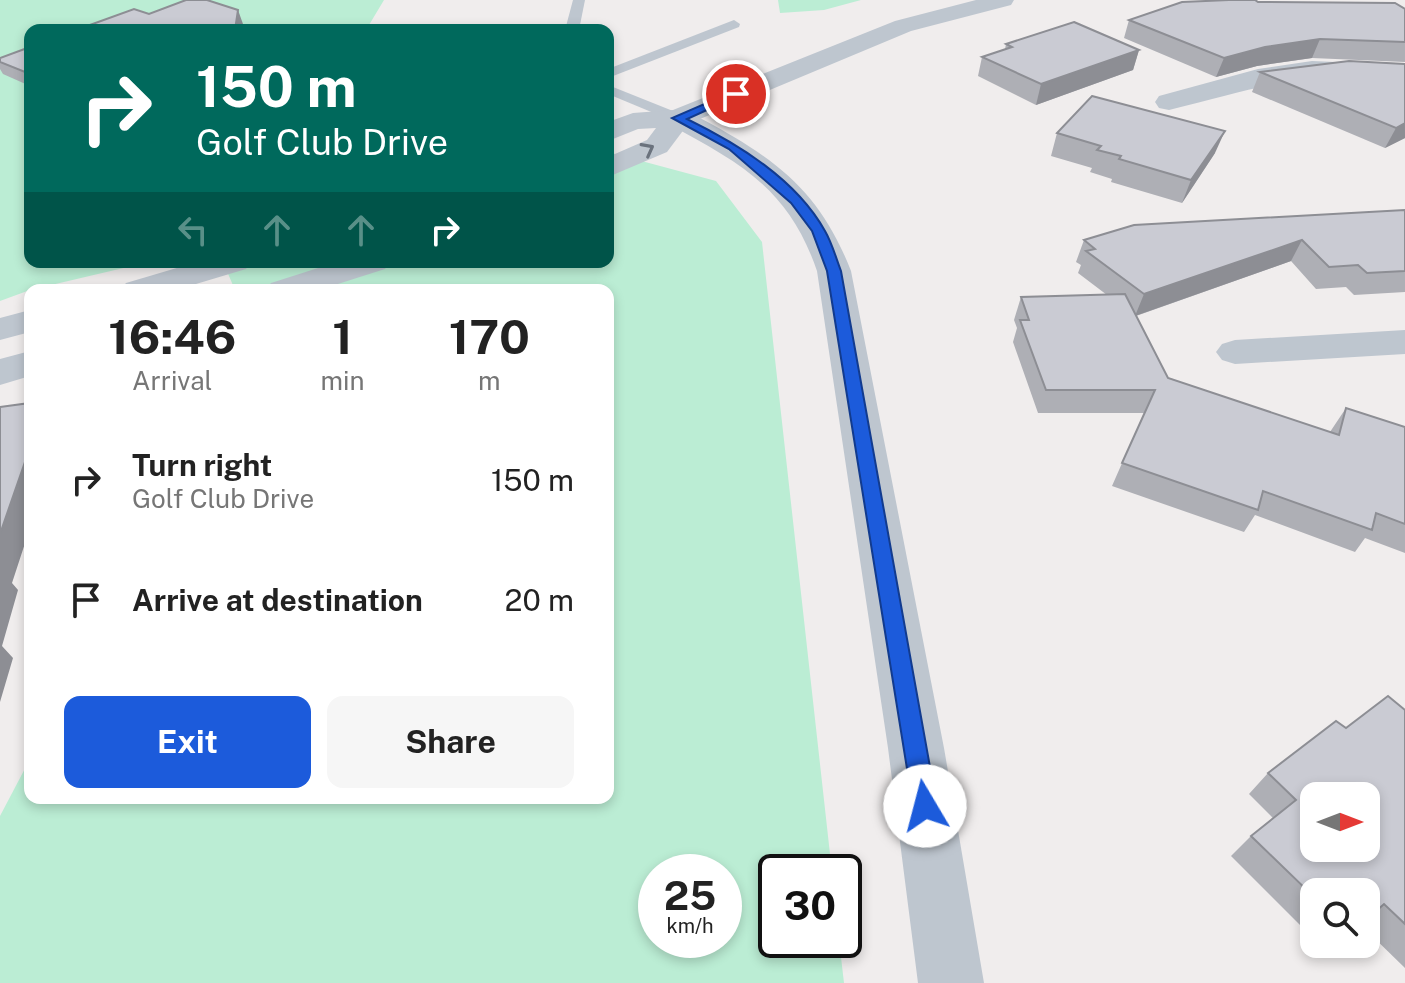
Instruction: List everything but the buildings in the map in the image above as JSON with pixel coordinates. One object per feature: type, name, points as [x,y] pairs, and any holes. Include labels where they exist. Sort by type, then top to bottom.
[{"type":"street","points":[[614,129],[633,121],[678,118],[903,26],[1003,0]]},
{"type":"street","points":[[1169,102],[1256,75],[1299,67],[1355,66],[1405,73]]},
{"type":"street","points":[[614,165],[657,146],[678,118]]},
{"type":"street","points":[[678,118],[733,147],[796,200],[818,231],[834,271],[916,748],[951,983]]},
{"type":"street","points":[[159,284],[213,268]]},
{"type":"street","points":[[302,284],[354,268]]},
{"type":"street","points":[[0,329],[24,323]]},
{"type":"street","points":[[1235,352],[1405,342]]},
{"type":"street","points":[[0,372],[24,365]]},
{"type":"lane","points":[[573,24],[579,0]]},
{"type":"lane","points":[[614,72],[734,24]]},
{"type":"lane","points":[[614,91],[678,118]]},
{"type":"green space","points":[[0,0],[384,0],[370,24],[24,24],[24,268],[124,268],[56,284],[24,284],[24,292],[0,301]]},
{"type":"green space","points":[[778,0],[861,0],[824,10],[780,13]]},
{"type":"green space","points":[[614,154],[716,181],[762,242],[830,854],[758,854],[758,958],[841,958],[844,983],[0,983],[0,816],[24,770],[24,804],[614,804],[614,284],[232,284],[226,268],[614,268]]},
{"type":"route","points":[[736,94],[678,118],[733,147],[796,200],[818,231],[834,271],[925,806]]}]
